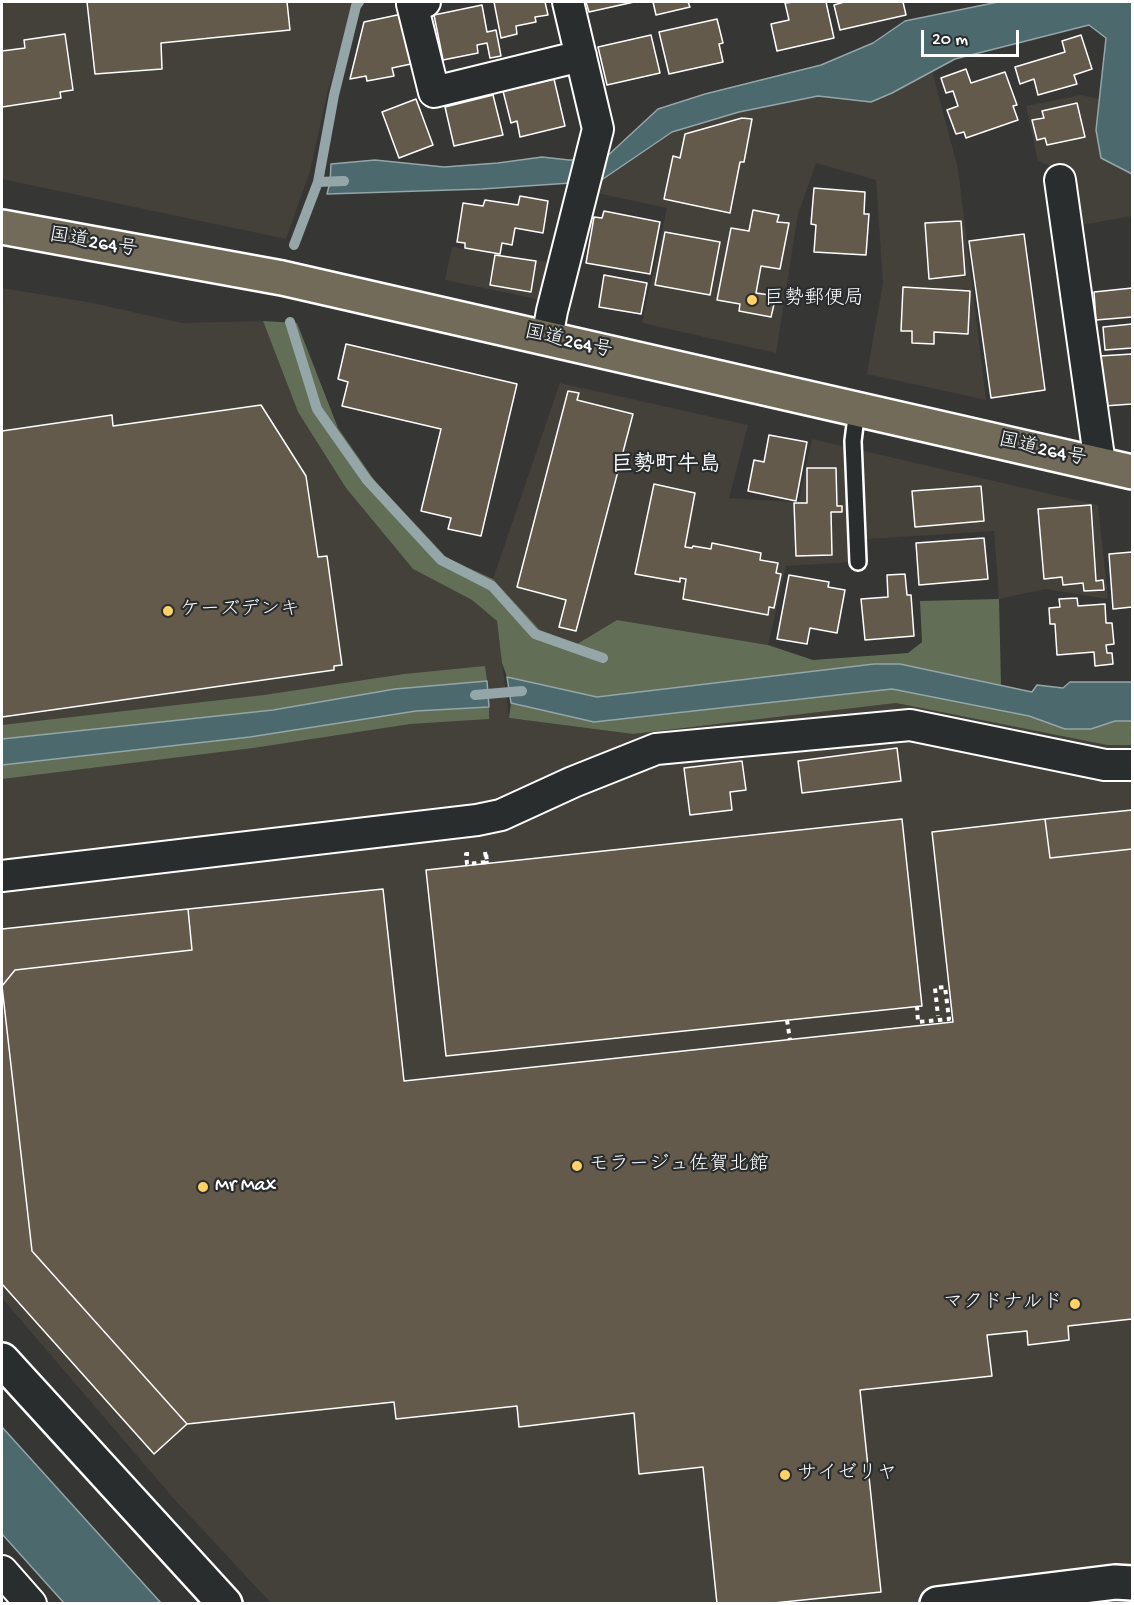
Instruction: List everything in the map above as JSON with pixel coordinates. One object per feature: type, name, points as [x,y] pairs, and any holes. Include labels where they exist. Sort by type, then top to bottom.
[{"type":"highway","name":"国道264号","points":[[2,227],[282,278],[1132,472]]},
{"type":"street","points":[[424,2],[412,4],[434,92],[581,56]]},
{"type":"street","points":[[547,338],[598,129],[568,2]]},
{"type":"street","points":[[1060,180],[1100,464]]},
{"type":"street","points":[[2,876],[477,820],[501,815],[573,782],[656,749],[910,725],[1105,765],[1132,765]]},
{"type":"street","points":[[2,1364],[225,1604]]},
{"type":"street","points":[[2,1571],[31,1604]]},
{"type":"street","points":[[937,1604],[1115,1582],[1132,1583]]},
{"type":"lane","points":[[857,409],[853,441],[858,562]]},
{"type":"path","points":[[465,855],[475,854],[486,853],[487,862],[467,864],[466,854],[486,852],[488,864]]},
{"type":"path","points":[[917,1006],[918,1022],[948,1019],[945,987],[935,988],[938,1016]]},
{"type":"path","points":[[787,1020],[790,1040]]},
{"type":"shaded area","points":[[2,2],[355,2],[328,90],[310,171],[286,239],[2,179]]},
{"type":"shaded area","points":[[928,55],[958,169],[986,400],[867,374],[883,283],[876,180],[816,163],[798,214],[776,353],[642,323],[667,208],[592,192],[597,171],[674,117]]},
{"type":"shaded area","points":[[1081,95],[1107,101],[1132,160],[1132,216],[1075,226],[1066,172],[1038,161],[1026,106]]},
{"type":"shaded area","points":[[452,247],[547,262],[542,300],[445,280]]},
{"type":"shaded area","points":[[2,288],[88,302],[182,323],[263,321],[298,412],[346,488],[413,569],[472,600],[497,621],[509,718],[633,734],[896,703],[1107,745],[1132,745],[1132,1603],[271,1603],[175,1500],[2,1298]]},
{"type":"shaded area","points":[[560,383],[748,425],[729,498],[799,501],[812,439],[1098,505],[1108,599],[1045,589],[999,599],[994,531],[852,540],[852,562],[786,566],[768,645],[617,620],[577,644],[540,630],[493,579]]},
{"type":"green space","points":[[263,321],[297,323],[338,428],[375,481],[447,558],[493,579],[540,630],[577,644],[617,620],[768,645],[813,660],[908,653],[922,642],[920,601],[999,599],[1001,685],[900,664],[874,664],[597,697],[507,677],[502,663],[497,621],[472,600],[413,569],[346,488],[298,412]]},
{"type":"green space","points":[[485,666],[487,681],[395,689],[273,710],[2,739],[2,725],[264,695],[404,674]]},
{"type":"green space","points":[[892,689],[1029,716],[1066,729],[1091,729],[1115,721],[1132,721],[1132,745],[1107,745],[896,703],[633,734],[509,718],[511,703],[594,722]]},
{"type":"green space","points":[[489,707],[489,719],[410,724],[253,748],[2,779],[2,765],[250,737],[416,711]]},
{"type":"water","points":[[998,2],[1132,2],[1132,174],[1101,158],[1096,130],[1106,38],[1089,25],[955,59],[871,102],[818,96],[739,112],[672,132],[600,181],[482,189],[327,194],[331,164],[375,160],[444,167],[542,157],[603,160],[658,109],[705,94],[821,65],[873,43],[905,21]]},
{"type":"water","points":[[874,664],[900,664],[1032,692],[1037,685],[1063,688],[1070,682],[1132,682],[1132,721],[1115,721],[1091,729],[1065,729],[1029,716],[892,689],[594,722],[511,703],[507,677],[597,697]]},
{"type":"water","points":[[487,681],[489,707],[416,711],[250,737],[2,765],[2,739],[273,710],[395,689]]},
{"type":"water","points":[[2,1427],[161,1603],[64,1603],[2,1534]]},
{"type":"building","points":[[87,2],[287,2],[290,30],[161,43],[162,69],[95,74]]},
{"type":"building","points":[[494,2],[545,2],[548,15],[535,17],[536,22],[516,26],[517,34],[501,38]]},
{"type":"building","points":[[586,2],[634,2],[589,12]]},
{"type":"building","points":[[653,2],[688,2],[690,7],[656,15]]},
{"type":"building","points":[[826,2],[834,38],[777,51],[771,24],[789,20],[785,3]]},
{"type":"building","points":[[844,2],[903,2],[906,15],[840,30],[834,5]]},
{"type":"building","points":[[482,5],[487,32],[496,30],[501,56],[490,58],[487,43],[477,45],[478,53],[443,60],[434,15]]},
{"type":"building","points":[[402,14],[411,64],[392,68],[394,76],[367,81],[366,76],[350,79],[364,22]]},
{"type":"building","points":[[717,19],[723,43],[719,44],[723,62],[669,74],[659,32]]},
{"type":"building","points":[[65,34],[73,90],[60,92],[61,98],[2,107],[2,51],[25,48],[24,40]]},
{"type":"building","points":[[651,35],[660,73],[607,85],[598,47]]},
{"type":"building","points":[[1081,35],[1092,69],[1074,75],[1077,84],[1038,95],[1034,79],[1020,84],[1015,67],[1065,52],[1062,41]]},
{"type":"building","points":[[966,69],[971,83],[1005,72],[1017,105],[1013,106],[1018,120],[966,138],[964,132],[956,134],[947,110],[958,106],[953,91],[946,93],[941,78]]},
{"type":"building","points":[[554,79],[565,126],[520,137],[517,121],[511,123],[503,91]]},
{"type":"building","points":[[493,95],[503,135],[454,146],[445,107]]},
{"type":"building","points":[[416,99],[433,145],[399,158],[382,112]]},
{"type":"building","points":[[1077,103],[1085,137],[1047,145],[1045,138],[1037,140],[1032,120],[1044,118],[1042,111]]},
{"type":"building","points":[[742,118],[752,119],[744,162],[740,162],[730,213],[664,199],[673,156],[680,158],[685,134]]},
{"type":"building","points":[[814,188],[865,192],[864,214],[869,214],[866,255],[814,252],[816,225],[811,224]]},
{"type":"building","points":[[520,196],[548,201],[543,233],[515,228],[512,245],[502,243],[500,254],[465,248],[465,243],[457,242],[463,203],[483,206],[485,200],[518,205]]},
{"type":"building","points":[[753,210],[779,215],[777,222],[789,223],[780,269],[761,266],[756,293],[776,296],[771,317],[739,311],[740,304],[717,300],[731,228],[749,231]]},
{"type":"building","points":[[604,211],[660,222],[650,274],[586,263],[594,217],[602,218]]},
{"type":"building","points":[[961,221],[965,275],[929,279],[925,223]]},
{"type":"building","points":[[665,232],[720,242],[710,295],[655,285]]},
{"type":"building","points":[[1024,234],[1045,390],[991,398],[969,241]]},
{"type":"building","points":[[495,255],[536,261],[531,292],[490,285]]},
{"type":"building","points":[[604,275],[647,283],[641,314],[599,307]]},
{"type":"building","points":[[903,287],[970,291],[968,334],[934,332],[934,344],[912,343],[912,331],[901,331]]},
{"type":"building","points":[[1132,288],[1132,317],[1096,320],[1094,292]]},
{"type":"building","points":[[1132,324],[1132,348],[1105,350],[1103,327]]},
{"type":"building","points":[[346,344],[517,384],[481,536],[448,529],[451,518],[421,511],[441,429],[342,406],[348,382],[338,379]]},
{"type":"building","points":[[1132,354],[1132,404],[1104,406],[1100,356]]},
{"type":"building","points":[[568,391],[579,393],[577,400],[633,414],[576,631],[559,627],[566,600],[517,587]]},
{"type":"building","name":"ケーズデンキ","points":[[261,405],[306,476],[318,557],[327,556],[342,665],[334,666],[334,670],[2,717],[2,431],[112,415],[113,426]]},
{"type":"building","points":[[769,435],[807,442],[796,501],[748,491],[754,460],[764,462]]},
{"type":"building","points":[[807,468],[836,468],[837,506],[842,506],[842,512],[831,512],[832,555],[796,556],[794,503],[807,503]]},
{"type":"building","points":[[654,484],[695,493],[685,547],[711,549],[712,543],[761,553],[760,560],[778,563],[776,573],[781,574],[774,608],[769,607],[768,615],[683,599],[686,579],[680,578],[680,582],[635,574]]},
{"type":"building","points":[[981,486],[984,521],[915,527],[912,491]]},
{"type":"building","points":[[1091,505],[1096,581],[1103,580],[1104,590],[1084,591],[1083,583],[1063,585],[1062,577],[1044,579],[1038,509]]},
{"type":"building","points":[[984,538],[988,579],[919,585],[916,543]]},
{"type":"building","points":[[1132,552],[1132,607],[1113,609],[1109,554]]},
{"type":"building","points":[[905,574],[907,595],[911,595],[914,636],[865,640],[861,599],[888,597],[887,575]]},
{"type":"building","points":[[789,575],[829,582],[828,587],[845,590],[837,633],[810,628],[807,644],[777,639]]},
{"type":"building","points":[[1077,598],[1078,606],[1105,604],[1106,623],[1112,623],[1114,644],[1106,645],[1107,653],[1112,653],[1113,664],[1095,666],[1094,652],[1057,655],[1055,624],[1050,624],[1049,608],[1060,607],[1059,599]]},
{"type":"building","points":[[897,748],[901,781],[802,793],[798,761]]},
{"type":"building","points":[[742,761],[746,790],[730,792],[732,810],[690,815],[684,768]]},
{"type":"building","points":[[1132,810],[1132,849],[1050,858],[1045,819]]},
{"type":"building","points":[[902,819],[922,1006],[446,1056],[426,870]]},
{"type":"building","name":"モラージュ佐賀北館","points":[[1045,819],[1050,858],[1132,849],[1132,1319],[1068,1326],[1069,1340],[1028,1345],[1027,1331],[987,1335],[992,1376],[860,1390],[881,1592],[764,1604],[717,1604],[703,1467],[639,1474],[634,1413],[519,1427],[517,1406],[396,1419],[394,1402],[187,1424],[32,1251],[2,986],[15,970],[192,950],[188,909],[383,889],[404,1081],[953,1022],[932,832]]},
{"type":"building","points":[[188,909],[192,950],[15,970],[2,986],[2,929]]},
{"type":"building","points":[[2,986],[32,1251],[187,1424],[154,1454],[2,1284]]},
{"type":"waterway","points":[[294,245],[318,182],[334,95],[356,6],[359,2]]},
{"type":"waterway","points":[[318,182],[344,181]]},
{"type":"waterway","points":[[290,322],[317,409],[367,480],[441,560],[492,586],[535,634],[603,658]]},
{"type":"waterway","points":[[475,695],[522,691]]},
{"type":"place","name":"巨勢郵便局","points":[[752,300]]},
{"type":"place","name":"ケーズデンキ","points":[[168,611]]},
{"type":"place","name":"モラージュ佐賀北館","points":[[577,1166]]},
{"type":"place","name":"Mr Max","points":[[203,1187]]},
{"type":"place","name":"マクドナルド","points":[[1075,1304]]},
{"type":"place","name":"サイゼリヤ","points":[[785,1475]]},
{"type":"district","name":"巨勢町牛島","points":[[666,467]]}]
